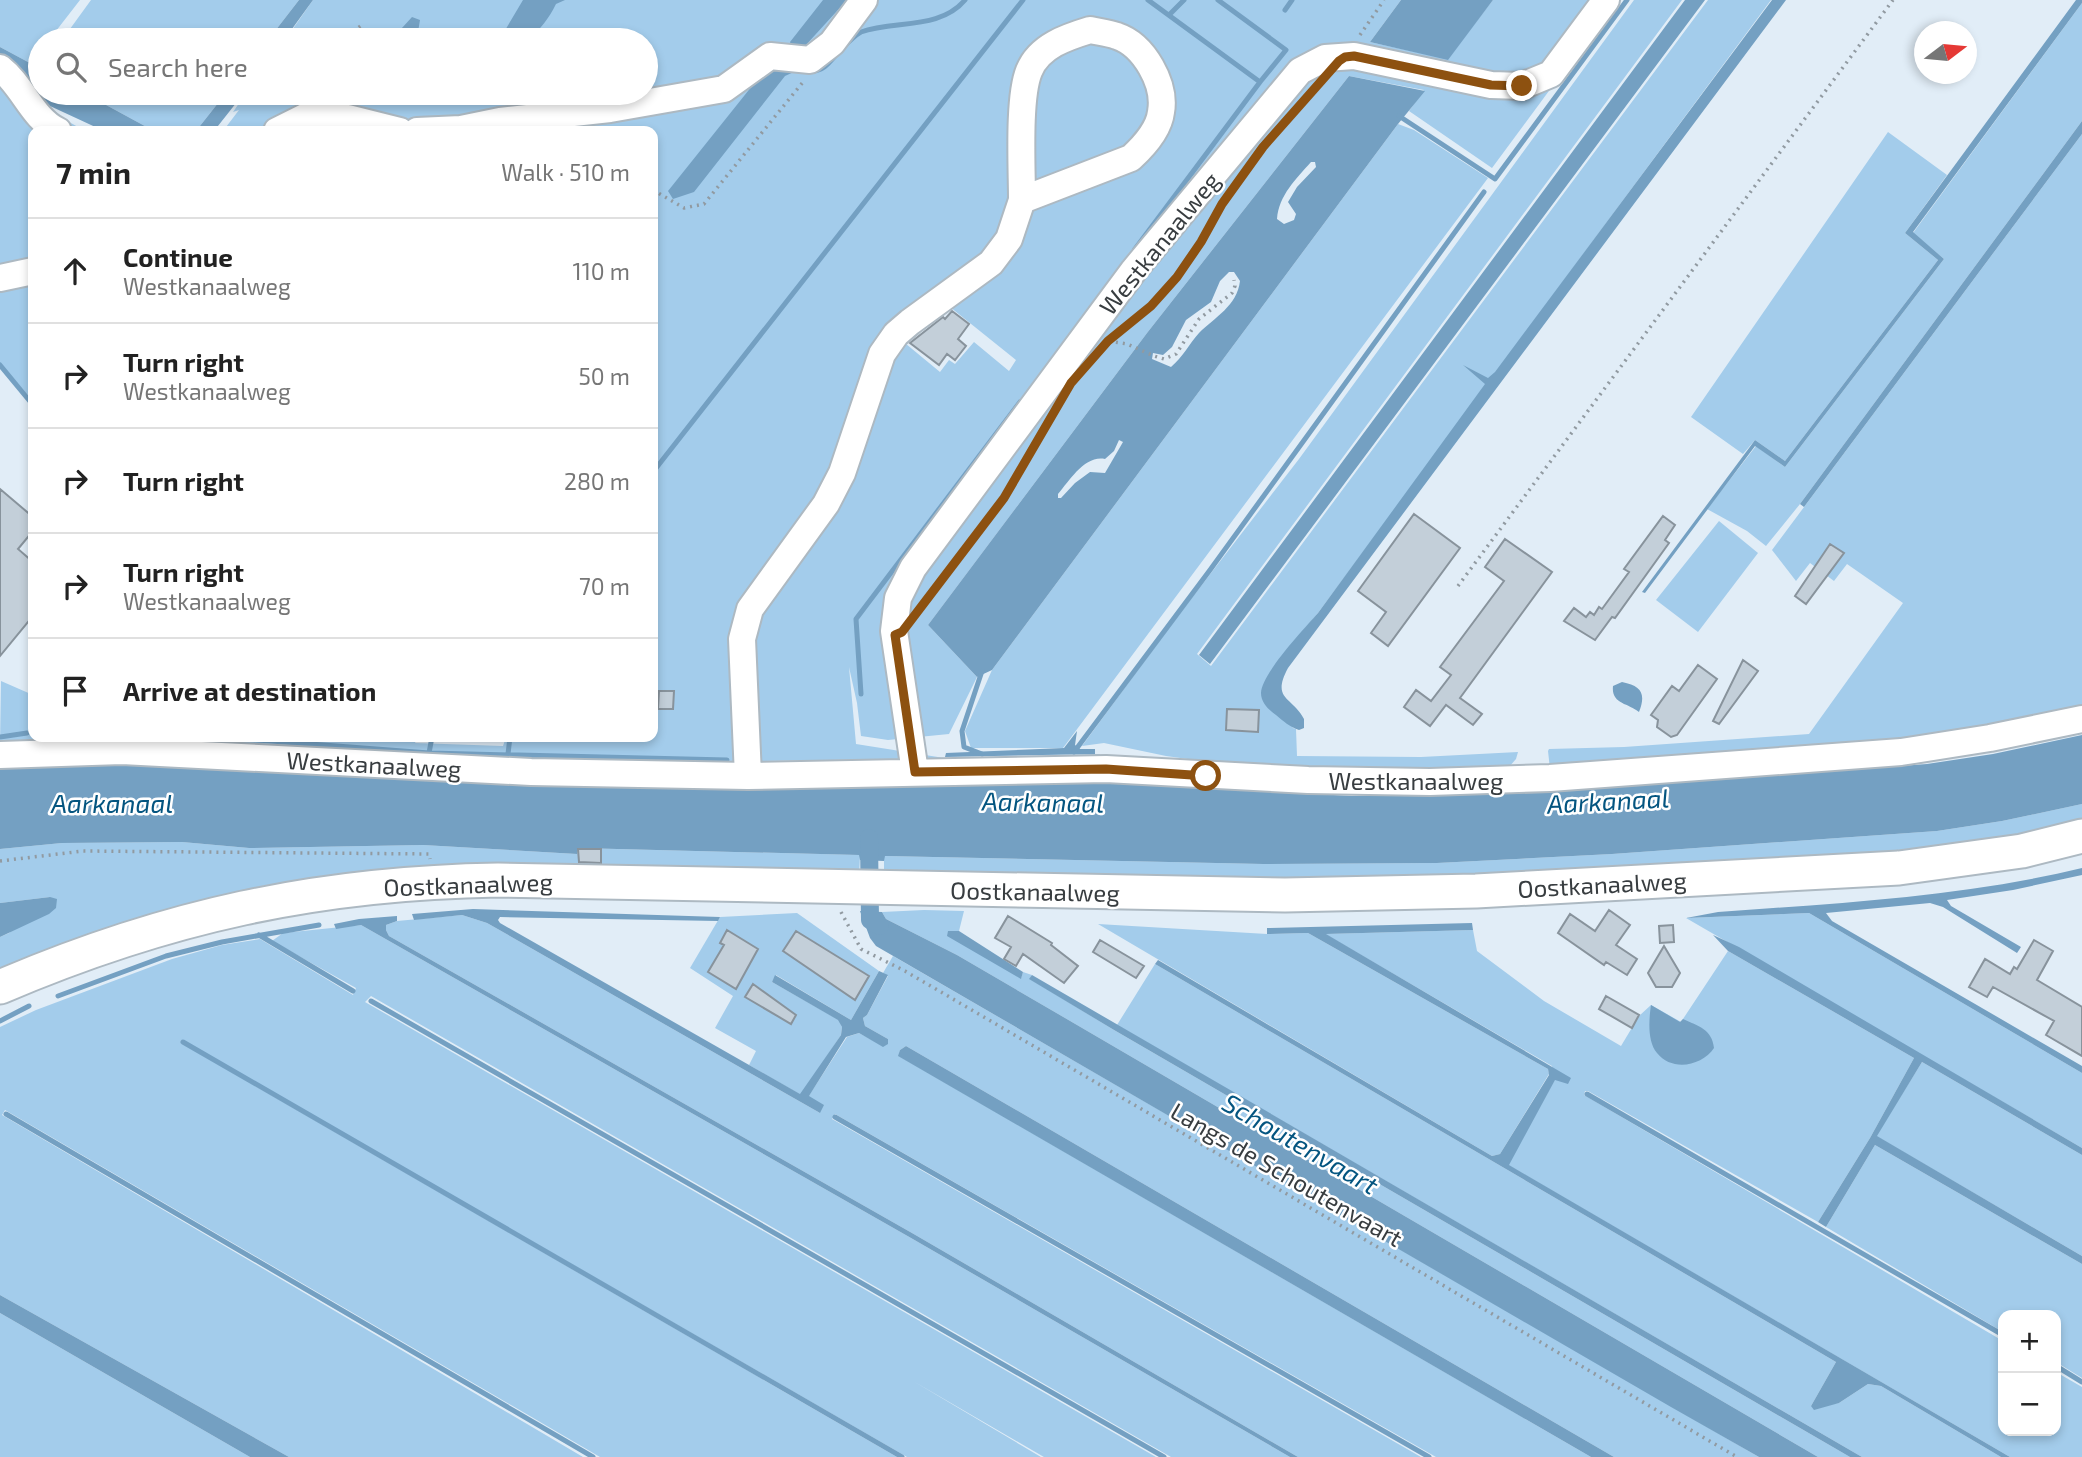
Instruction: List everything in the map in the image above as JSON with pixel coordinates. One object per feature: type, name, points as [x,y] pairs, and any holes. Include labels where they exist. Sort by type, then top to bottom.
[{"type":"main road","name":"Oostkanaalweg","points":[[0,987],[76,956],[178,923],[308,895],[431,881],[498,880],[839,896],[903,888],[1285,895],[1476,891],[1899,868],[2022,851],[2082,836]]},
{"type":"street","points":[[658,101],[724,89],[771,57],[810,60],[832,43],[864,0]]},
{"type":"street","name":"Westkanaalweg","points":[[915,772],[895,635],[898,598],[913,568],[1134,270],[1300,71],[1325,58],[1354,56],[1491,85],[1522,86],[1551,74],[1606,0]]},
{"type":"street","points":[[748,776],[742,639],[750,609],[826,503],[842,473],[882,354],[910,322],[991,263],[1009,239],[1022,200],[1024,97],[1029,70],[1044,51],[1063,38],[1090,30],[1119,36],[1144,55],[1155,72],[1161,113],[1152,133],[1131,158],[1022,200]]},
{"type":"street","points":[[0,68],[12,78],[28,101]]},
{"type":"street","points":[[31,105],[47,126]]},
{"type":"street","points":[[476,126],[633,105]]},
{"type":"street","points":[[287,126],[307,116],[348,118],[380,126]]},
{"type":"street","points":[[0,278],[28,272]]},
{"type":"street","name":"Westkanaalweg","points":[[0,755],[122,751],[518,771],[748,776],[1073,768],[1308,780],[1430,782],[1545,778],[1901,752],[1990,738],[2082,719]]},
{"type":"path","points":[[1345,57],[1384,0]]},
{"type":"path","points":[[1458,586],[1893,0]]},
{"type":"path","points":[[358,28],[363,24]]},
{"type":"path","points":[[658,193],[684,208],[704,204],[803,83]]},
{"type":"path","points":[[1234,280],[1232,293],[1199,318],[1176,354],[1164,359],[1133,346],[1108,341],[1151,306],[1177,277],[1242,176]]},
{"type":"path","points":[[895,635],[902,632],[1004,498],[1044,429]]},
{"type":"path","points":[[0,861],[83,851],[429,855],[431,881]]},
{"type":"path","name":"Langs de Schoutenvaart","points":[[839,896],[861,949],[905,971],[1737,1457]]},
{"type":"shaded area","points":[[0,0],[80,0],[58,28],[28,28],[28,62],[0,47]]},
{"type":"shaded area","points":[[91,0],[299,0],[277,28],[71,28]]},
{"type":"shaded area","points":[[313,0],[1401,0],[1370,42],[1447,59],[1493,0],[1616,0],[1492,168],[1409,111],[1424,90],[1349,76],[1147,333],[928,625],[977,677],[949,734],[888,740],[861,736],[849,667],[856,744],[944,758],[1100,754],[1099,761],[946,765],[898,759],[758,761],[753,656],[755,628],[764,605],[833,497],[847,469],[853,467],[890,366],[893,343],[900,339],[940,372],[949,360],[955,364],[974,342],[1009,371],[1016,360],[945,303],[981,276],[1004,253],[1026,210],[1033,202],[1048,193],[1116,167],[1145,148],[1156,133],[1164,106],[1161,82],[1147,62],[1127,48],[1102,41],[1074,42],[1048,54],[1024,76],[1017,206],[1012,224],[1004,239],[981,266],[903,323],[886,339],[875,359],[847,448],[828,493],[813,519],[785,556],[766,580],[761,578],[746,607],[737,629],[734,652],[741,761],[417,759],[149,742],[416,742],[503,746],[504,742],[658,742],[658,126],[227,126],[239,110],[233,112],[238,105],[658,105],[658,28],[293,28]]},
{"type":"shaded area","points":[[1634,0],[1682,0],[1197,654],[1211,666],[1708,0],[1771,0],[1264,684],[1296,729],[1297,756],[1421,757],[1518,752],[1516,759],[1509,767],[1361,770],[1253,768],[1166,756],[1104,743],[1082,746],[1299,459]]},
{"type":"shaded area","points":[[2082,3],[2082,121],[1800,504],[1766,546],[1747,531],[1707,509],[1756,446],[1785,467],[1944,259],[1913,233]]},
{"type":"shaded area","points":[[1118,40],[1154,86],[1145,138],[1031,192],[1029,85],[1054,47]]},
{"type":"shaded area","points":[[0,61],[28,90],[28,105],[43,105],[76,126],[28,126],[28,395],[0,363]]},
{"type":"shaded area","points":[[106,105],[217,105],[200,126],[145,126]]},
{"type":"shaded area","points":[[1398,124],[1414,130],[1488,178],[1063,748],[971,748],[965,731],[992,670]]},
{"type":"shaded area","points":[[1888,132],[1947,175],[1905,233],[1938,260],[1785,461],[1755,440],[1743,454],[1691,417]]},
{"type":"shaded area","points":[[2082,134],[2082,708],[1922,740],[1550,769],[1549,749],[1624,747],[1809,734],[1903,603],[1847,564],[1834,581],[1810,563],[1796,581],[1772,550]]},
{"type":"shaded area","points":[[1719,521],[1758,553],[1698,632],[1656,600]]},
{"type":"shaded area","points":[[1,681],[28,693],[28,742],[106,742],[0,746]]},
{"type":"shaded area","points":[[2082,804],[2082,824],[1966,849],[1460,878],[1247,883],[884,878],[884,856],[1263,864],[1437,863],[1612,854],[1937,831]]},
{"type":"shaded area","points":[[182,842],[249,848],[423,845],[577,854],[577,848],[860,855],[859,877],[421,868],[346,873],[262,886],[166,912],[0,977],[0,937],[9,933],[50,897],[0,903],[0,849],[62,843]]},
{"type":"shaded area","points":[[964,911],[959,931],[948,931],[1021,978],[1023,972],[1032,975],[1030,979],[1114,1030],[1850,1457],[1818,1457],[957,955],[886,919],[882,912]]},
{"type":"shaded area","points":[[797,913],[879,971],[851,1020],[776,975],[772,982],[839,1020],[842,1027],[841,1035],[801,1095],[749,1065],[756,1051],[715,1028],[733,996],[690,968],[720,917]]},
{"type":"shaded area","points":[[1809,913],[2082,1073],[2082,1148],[1686,918]]},
{"type":"shaded area","points":[[462,915],[487,923],[820,1113],[808,1097],[847,1037],[859,1033],[883,1046],[888,1039],[865,1026],[863,1018],[888,976],[883,973],[893,956],[1759,1457],[1614,1457],[906,1046],[900,1050],[899,1056],[1591,1457],[1436,1457],[835,1114],[832,1119],[1421,1457],[1298,1457],[912,1233],[389,936],[386,930],[386,925],[397,921]]},
{"type":"shaded area","points":[[1098,924],[1267,934],[1308,933],[1548,1069],[1549,1074],[1500,1154],[1492,1156]]},
{"type":"shaded area","points":[[361,925],[1290,1457],[1171,1457],[371,996],[365,1002],[1156,1457],[1044,1457],[913,1381],[1041,1457],[907,1457],[182,1040],[181,1043],[897,1457],[600,1457],[5,1110],[2,1115],[583,1457],[289,1457],[0,1295],[0,1027],[36,1010],[172,959],[222,945],[260,939],[353,995],[356,988],[272,941],[283,933]]},
{"type":"shaded area","points":[[1473,930],[1477,951],[1544,1001],[1621,1046],[1639,1016],[1651,1005],[1681,1022],[1728,951],[1914,1058],[1870,1138],[1818,1222],[1588,1091],[1585,1091],[1584,1095],[1998,1338],[1998,1436],[2061,1436],[2061,1375],[2082,1387],[2082,1457],[2010,1457],[1508,1165],[1555,1079],[1552,1066],[1325,934]]},
{"type":"shaded area","points":[[1155,964],[1836,1362],[1811,1406],[1839,1403],[1868,1384],[1881,1386],[2001,1457],[1862,1457],[1117,1025]]},
{"type":"shaded area","points":[[1922,1062],[2082,1155],[2082,1256],[1876,1136]]},
{"type":"shaded area","points":[[1875,1145],[2082,1264],[2082,1378],[2061,1365],[2061,1310],[1998,1310],[1998,1329],[1826,1227]]},
{"type":"shaded area","points":[[0,1313],[250,1457],[0,1457]]},
{"type":"water","points":[[299,0],[313,0],[293,28],[277,28]]},
{"type":"water","points":[[523,0],[565,0],[556,4],[540,28],[506,28]]},
{"type":"water","points":[[823,0],[847,0],[805,46],[792,47],[790,42]]},
{"type":"water","points":[[1401,0],[1493,0],[1448,60],[1370,42]]},
{"type":"water","points":[[1685,0],[1705,0],[1210,664],[1199,655]]},
{"type":"water","points":[[1772,0],[1786,0],[1288,668],[1283,678],[1282,692],[1304,719],[1304,728],[1299,730],[1287,724],[1264,703],[1261,697],[1263,684],[1485,384],[1463,365],[1488,378],[1495,372]]},
{"type":"water","points":[[2076,0],[2082,0],[2082,3],[1913,232],[1944,259],[1785,467],[1755,446],[1645,593],[1642,592],[1755,440],[1785,461],[1938,260],[1905,233]]},
{"type":"water","points":[[412,17],[420,20],[419,28],[402,28]]},
{"type":"water","points":[[0,47],[28,62],[28,79],[25,75],[0,61]]},
{"type":"water","points":[[772,61],[796,71],[785,76],[694,192],[673,199],[668,191]]},
{"type":"water","points":[[1349,76],[1425,91],[992,670],[977,677],[928,625],[1147,333]],"holes":[[[1311,162],[1315,162],[1316,167],[1297,187],[1288,202],[1296,214],[1294,220],[1284,224],[1277,219],[1281,202]],[[1229,272],[1234,272],[1240,281],[1230,304],[1199,333],[1171,367],[1152,359],[1153,353],[1163,355],[1172,347],[1186,320],[1211,302],[1220,281]],[[1119,440],[1123,442],[1105,473],[1090,472],[1058,498],[1058,494],[1085,465],[1091,461],[1105,459],[1114,451]]]},
{"type":"water","points":[[106,105],[145,126],[93,126],[50,106]]},
{"type":"water","points":[[217,105],[235,105],[218,126],[200,126]]},
{"type":"water","points":[[2082,121],[2082,134],[1804,507],[1800,504]]},
{"type":"water","points":[[1622,682],[1641,692],[1639,712],[1617,700],[1613,686]]},
{"type":"water","points":[[1077,731],[1075,745],[1080,749],[1095,749],[1095,754],[945,757],[946,753],[1064,748]]},
{"type":"water","name":"Aarkanaal","points":[[2082,735],[2082,804],[1937,831],[1612,854],[1437,863],[1263,864],[885,856],[884,861],[860,860],[859,855],[578,848],[577,854],[423,845],[249,848],[182,842],[62,843],[0,849],[0,766],[113,761],[577,786],[764,790],[1095,782],[1352,796],[1487,794],[1927,764],[1993,754]]},
{"type":"water","points":[[2082,868],[2082,875],[2013,890],[1947,900],[1951,906],[2021,947],[2017,953],[1943,907],[1930,903],[1826,913],[1832,921],[2082,1066],[2082,1073],[1809,913],[1686,918],[1718,912],[1947,892]]},
{"type":"water","points":[[50,897],[57,899],[56,908],[49,914],[0,937],[0,903]]},
{"type":"water","points":[[473,909],[720,917],[718,921],[500,917],[498,920],[800,1094],[841,1035],[842,1027],[838,1020],[772,982],[775,975],[851,1020],[879,971],[888,975],[863,1018],[865,1026],[888,1039],[888,1044],[883,1047],[859,1033],[846,1037],[809,1096],[824,1105],[820,1113],[487,923],[462,915],[414,920],[412,914]]},
{"type":"water","points":[[860,911],[882,912],[886,919],[957,955],[1818,1457],[1759,1457],[1671,1407],[876,946],[870,938]]},
{"type":"water","points":[[397,916],[397,921],[386,925],[389,936],[912,1233],[1298,1457],[1290,1457],[361,925],[336,929],[334,924]]},
{"type":"water","points":[[1472,923],[1473,930],[1326,934],[1571,1078],[1568,1084],[1555,1080],[1509,1165],[2010,1457],[2001,1457],[1881,1386],[1868,1384],[1839,1403],[1814,1410],[1811,1406],[1836,1362],[1155,964],[1158,960],[1492,1156],[1500,1154],[1549,1075],[1548,1069],[1308,933],[1267,934],[1267,928]]},
{"type":"water","points":[[948,931],[959,931],[1023,972],[1021,979],[947,936]]},
{"type":"water","points":[[1713,935],[1739,947],[2082,1148],[2082,1155],[1922,1062],[1877,1136],[2082,1256],[2082,1264],[1875,1145],[1826,1227],[1818,1222],[1870,1138],[1914,1058],[1728,951]]},
{"type":"water","points":[[1032,975],[1862,1457],[1850,1457],[1114,1030],[1029,979]]},
{"type":"water","points":[[1651,1005],[1680,1022],[1683,1019],[1703,1029],[1710,1036],[1714,1048],[1695,1063],[1678,1065],[1663,1059],[1654,1048],[1650,1036]]},
{"type":"water","points":[[906,1046],[1614,1457],[1591,1457],[898,1056],[900,1050]]},
{"type":"water","points":[[0,1295],[289,1457],[250,1457],[0,1313]]},
{"type":"building","points":[[952,311],[969,324],[958,339],[966,346],[955,360],[947,354],[939,365],[910,343],[943,317],[945,319]]},
{"type":"building","points":[[0,489],[28,513],[28,537],[18,549],[28,558],[28,622],[0,656]]},
{"type":"building","points":[[1414,514],[1460,548],[1388,646],[1371,633],[1386,612],[1358,591]]},
{"type":"building","points":[[1663,516],[1675,525],[1665,540],[1669,543],[1615,618],[1612,617],[1595,640],[1564,621],[1574,608],[1586,617],[1590,612],[1594,615],[1599,607],[1602,609],[1629,572],[1624,569]]},
{"type":"building","points":[[1505,539],[1552,572],[1460,698],[1482,714],[1473,725],[1446,705],[1430,726],[1404,707],[1416,690],[1431,701],[1451,675],[1440,667],[1504,581],[1485,567]]},
{"type":"building","points":[[1830,544],[1844,553],[1806,604],[1795,596]]},
{"type":"building","points":[[1743,660],[1758,671],[1719,724],[1713,721]]},
{"type":"building","points":[[1698,665],[1717,679],[1677,735],[1671,737],[1657,727],[1658,720],[1651,715],[1672,686],[1679,691]]},
{"type":"building","points":[[659,691],[674,691],[673,709],[658,709]]},
{"type":"building","points":[[1227,709],[1259,710],[1258,732],[1226,730]]},
{"type":"building","points":[[578,849],[601,849],[601,863],[579,862]]},
{"type":"building","points":[[1609,910],[1630,925],[1616,945],[1637,959],[1627,975],[1606,962],[1604,965],[1558,933],[1570,914],[1595,931]]},
{"type":"building","points":[[1008,916],[1052,943],[1051,945],[1078,966],[1064,983],[1023,954],[1016,966],[1004,959],[1011,947],[995,938]]},
{"type":"building","points":[[1673,925],[1674,942],[1660,943],[1659,926]]},
{"type":"building","points":[[727,930],[758,949],[736,989],[708,972],[724,945],[720,943]]},
{"type":"building","points":[[796,931],[869,976],[855,1000],[783,951]]},
{"type":"building","points":[[1100,940],[1144,966],[1136,978],[1093,952]]},
{"type":"building","points":[[2034,940],[2053,951],[2037,980],[2082,1007],[2082,1056],[2046,1035],[2054,1021],[1993,987],[1987,997],[1969,987],[1985,959],[2010,974],[2014,967],[2017,969]]},
{"type":"building","points":[[1664,946],[1680,973],[1672,987],[1656,987],[1648,973]]},
{"type":"building","points":[[753,984],[796,1015],[791,1024],[745,997]]},
{"type":"building","points":[[1606,996],[1639,1015],[1632,1028],[1599,1009]]},
{"type":"waterway","points":[[844,46],[861,32],[874,28],[916,23],[943,16],[965,0]]},
{"type":"waterway","points":[[658,466],[1023,0]]},
{"type":"waterway","points":[[1135,249],[1260,82],[1148,0]]},
{"type":"waterway","points":[[1169,15],[1184,0]]},
{"type":"waterway","points":[[1218,0],[1286,50],[1260,82]]},
{"type":"waterway","points":[[1285,10],[1292,0]]},
{"type":"waterway","points":[[1399,116],[1495,179],[1627,0]]},
{"type":"waterway","points":[[812,71],[823,68],[835,56]]},
{"type":"waterway","points":[[1074,752],[1210,570],[1484,192]]},
{"type":"waterway","points":[[0,365],[28,399]]},
{"type":"waterway","points":[[861,694],[856,619],[1020,402]]},
{"type":"waterway","points":[[982,671],[962,731],[964,747],[982,754]]},
{"type":"waterway","points":[[0,737],[27,733]]},
{"type":"waterway","points":[[284,742],[429,753],[431,742]]},
{"type":"waterway","points":[[508,754],[509,742]]},
{"type":"waterway","points":[[429,753],[727,760]]},
{"type":"waterway","name":"Schoutenvaart","points":[[869,838],[870,920],[880,926]]},
{"type":"waterway","points":[[58,996],[166,956],[222,942],[319,925]]},
{"type":"waterway","points":[[259,935],[353,991]]},
{"type":"waterway","points":[[371,1001],[1164,1457]]},
{"type":"waterway","points":[[0,1021],[29,1006]]},
{"type":"waterway","points":[[183,1042],[902,1457]]},
{"type":"waterway","points":[[1587,1094],[1998,1332]]},
{"type":"waterway","points":[[6,1114],[593,1457]]},
{"type":"waterway","points":[[835,1117],[1429,1457]]},
{"type":"waterway","points":[[2061,1369],[2082,1382]]},
{"type":"route","points":[[1206,776],[1062,768],[915,772],[895,635],[902,632],[1004,498],[1071,383],[1091,358],[1151,306],[1177,277],[1222,204],[1263,147],[1339,61],[1354,56],[1491,85],[1522,86]]}]
